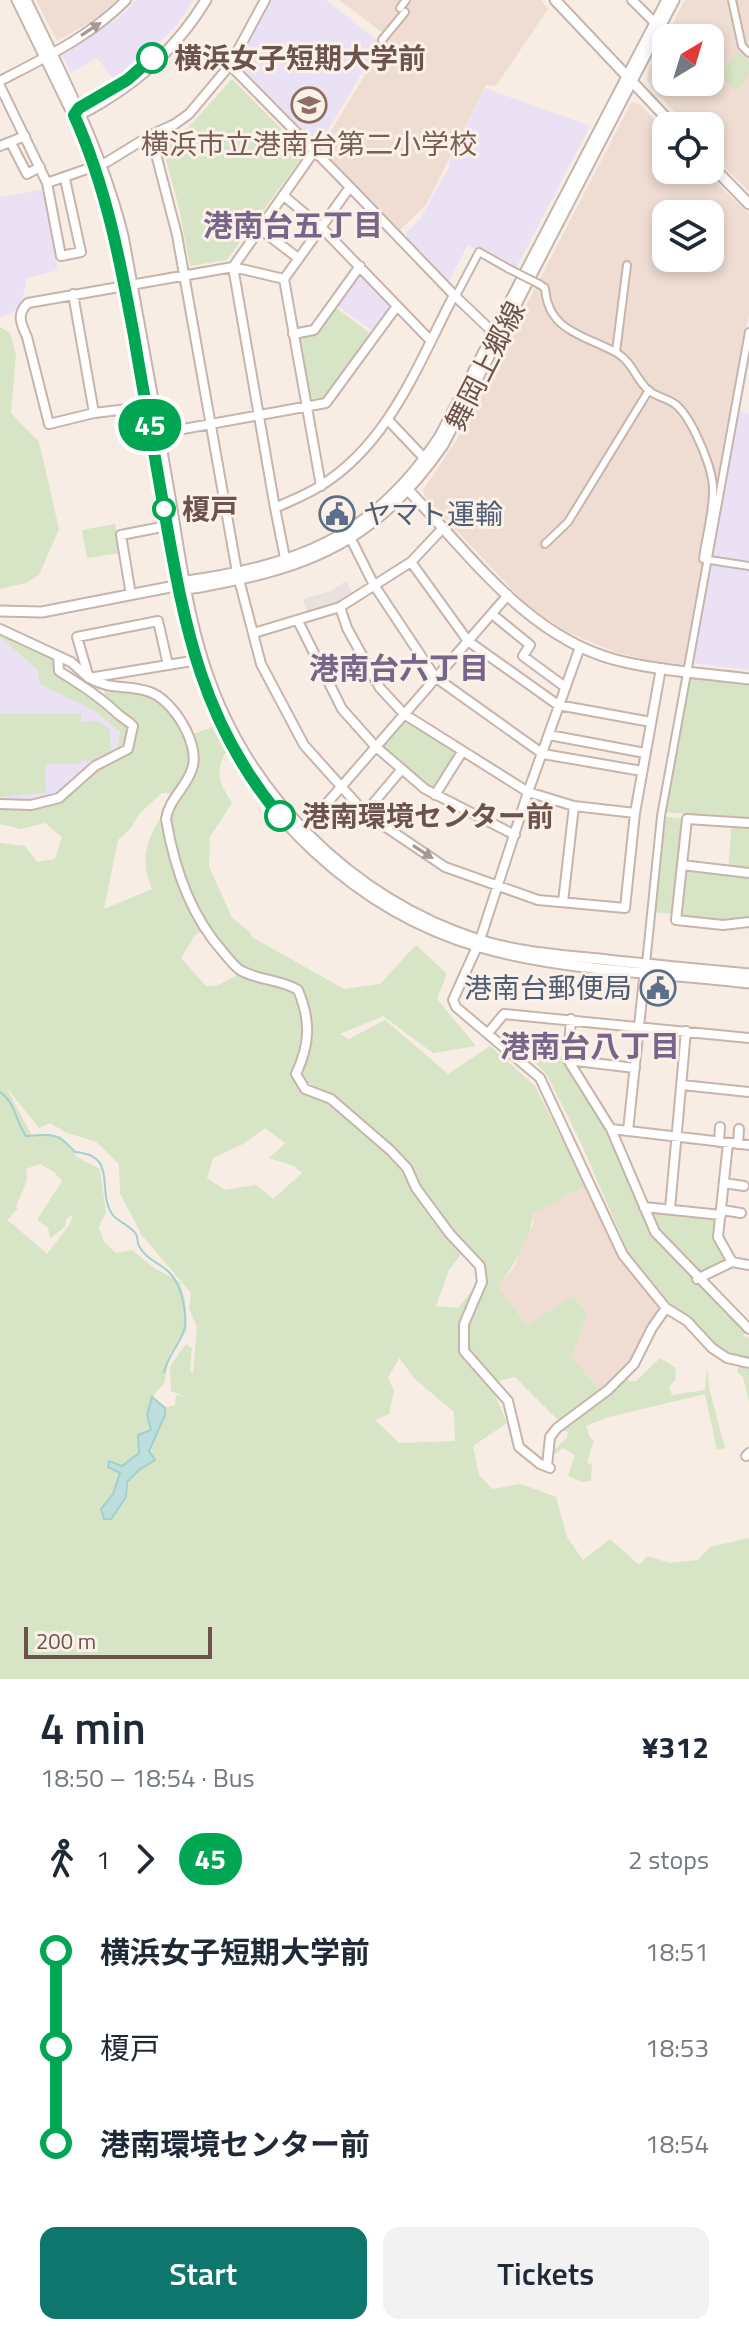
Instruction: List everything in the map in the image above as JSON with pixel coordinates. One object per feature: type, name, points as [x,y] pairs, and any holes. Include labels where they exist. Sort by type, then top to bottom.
[{"type":"street","points":[[17,0],[78,113],[123,236],[128,285],[179,586]]},
{"type":"street","points":[[26,0],[48,56]]},
{"type":"street","points":[[65,179],[81,252],[61,256],[47,183],[0,84],[111,16],[126,0]]},
{"type":"street","points":[[78,113],[144,66],[182,26],[199,0]]},
{"type":"street","points":[[78,113],[122,90],[158,61],[184,32],[206,0]]},
{"type":"street","points":[[47,183],[98,166],[189,114],[230,65],[265,0]]},
{"type":"street","points":[[382,40],[406,0]]},
{"type":"street","points":[[555,0],[661,112]]},
{"type":"street","points":[[632,0],[658,24]]},
{"type":"street","name":"舞岡上郷線","points":[[659,24],[667,0]]},
{"type":"street","name":"舞岡上郷線","points":[[660,24],[674,0]]},
{"type":"street","points":[[732,0],[740,40],[749,53]]},
{"type":"street","name":"舞岡上郷線","points":[[0,611],[42,612],[238,576],[286,564],[351,539],[385,515],[428,462],[652,38]]},
{"type":"street","points":[[230,65],[496,335]]},
{"type":"street","points":[[151,135],[184,276],[238,576],[261,664],[304,745],[365,813],[445,867],[538,900],[625,908],[635,813],[661,668]]},
{"type":"street","points":[[25,136],[3,145],[27,174],[40,167]]},
{"type":"street","points":[[286,564],[233,267],[315,150]]},
{"type":"street","points":[[724,178],[749,204]]},
{"type":"street","points":[[321,486],[284,279],[350,187]]},
{"type":"street","points":[[284,196],[321,227],[430,340]]},
{"type":"street","points":[[260,229],[298,258]]},
{"type":"street","points":[[275,508],[321,486],[354,460],[389,421],[479,252],[545,288],[546,302],[566,328],[582,339],[616,352],[649,390],[684,412],[711,475],[713,491],[703,559],[749,566]]},
{"type":"street","points":[[616,352],[627,265]]},
{"type":"street","points":[[293,334],[314,330],[360,266]]},
{"type":"street","points":[[150,406],[94,413],[49,424],[19,315],[28,303],[233,267],[284,279]]},
{"type":"street","points":[[73,294],[94,413]]},
{"type":"street","points":[[155,434],[326,403],[397,306]]},
{"type":"street","points":[[628,1131],[661,816],[749,332]]},
{"type":"street","points":[[545,544],[568,522],[649,390]]},
{"type":"street","points":[[389,421],[428,462]]},
{"type":"street","points":[[155,434],[167,526],[199,660],[238,742],[300,833],[402,907],[479,943],[749,983]]},
{"type":"street","points":[[406,488],[508,595],[538,622],[580,647],[615,660],[749,679]]},
{"type":"street","name":"舞岡上郷線","points":[[286,564],[346,533],[406,488]]},
{"type":"street","points":[[131,595],[121,535],[167,526]]},
{"type":"street","points":[[254,633],[340,607],[411,562],[443,528]]},
{"type":"street","points":[[351,539],[374,585],[435,677],[543,754],[642,771]]},
{"type":"street","points":[[411,562],[468,641],[558,705],[651,722]]},
{"type":"street","points":[[300,833],[508,595]]},
{"type":"street","points":[[340,607],[347,628],[380,688],[404,714],[528,792],[574,806],[635,813]]},
{"type":"street","points":[[492,614],[530,645],[523,656],[565,687]]},
{"type":"street","points":[[89,678],[77,637],[158,621],[168,665]]},
{"type":"street","points":[[298,621],[342,709],[375,746],[435,795],[515,835]]},
{"type":"street","points":[[0,629],[71,662],[104,687],[131,688],[160,697],[190,735],[193,766],[168,808],[166,819],[182,884],[194,911],[206,931],[238,968],[262,980],[289,984],[298,990],[306,1013],[308,1038],[307,1049],[296,1074],[305,1089],[331,1099],[387,1147],[407,1168],[416,1188],[450,1234],[480,1266],[482,1282],[464,1324],[464,1351],[508,1401],[519,1447],[548,1467],[550,1437],[562,1423],[608,1390],[634,1364],[666,1308]]},
{"type":"street","points":[[580,647],[479,943],[453,1000],[456,1007],[540,1078],[623,1255],[666,1308],[687,1321],[712,1348],[727,1358],[749,1363]]},
{"type":"street","points":[[0,804],[31,805],[59,798],[95,766],[124,752],[131,743],[133,726],[128,720],[120,717],[106,701],[59,671],[58,656]]},
{"type":"street","points":[[89,678],[199,660]]},
{"type":"street","points":[[549,735],[645,753]]},
{"type":"street","points":[[435,795],[462,752]]},
{"type":"street","points":[[365,813],[402,769]]},
{"type":"street","points":[[563,902],[574,806]]},
{"type":"street","points":[[749,823],[687,819],[676,920],[723,925],[749,922]]},
{"type":"street","points":[[682,865],[749,873]]},
{"type":"street","points":[[645,968],[749,974]]},
{"type":"street","points":[[488,1033],[504,1014],[749,1038]]},
{"type":"street","points":[[571,1019],[568,1060],[611,1129],[655,1232],[697,1279],[749,1329]]},
{"type":"street","points":[[670,1209],[686,1031]]},
{"type":"street","points":[[568,1060],[635,1068]]},
{"type":"street","points":[[682,1085],[749,1092]]},
{"type":"street","points":[[720,1127],[724,1183],[718,1237],[732,1262]]},
{"type":"street","points":[[611,1129],[749,1145]]},
{"type":"street","points":[[738,1144],[739,1129]]},
{"type":"street","points":[[724,1183],[744,1186]]},
{"type":"street","points":[[644,1207],[741,1213]]},
{"type":"street","points":[[697,1279],[732,1262],[749,1265]]},
{"type":"shaded area","points":[[36,0],[118,0],[99,17],[57,41]]},
{"type":"shaded area","points":[[136,0],[193,0],[178,24],[141,60],[114,80],[97,58],[71,73],[61,53],[119,18]]},
{"type":"shaded area","name":"横浜市立港南台第二小学校","points":[[268,0],[326,0],[380,43],[319,145],[315,145],[235,65]]},
{"type":"shaded area","points":[[339,0],[541,0],[548,9],[496,86],[486,85],[426,205],[400,230],[320,149],[383,45],[383,33]]},
{"type":"shaded area","points":[[685,0],[749,0],[749,192],[724,166],[724,112],[674,112],[659,96],[724,96],[724,24],[672,24]]},
{"type":"shaded area","points":[[652,63],[652,88],[647,79],[649,69]]},
{"type":"shaded area","points":[[485,88],[590,126],[515,270],[468,245],[449,281],[407,240],[406,233],[420,219],[450,165],[449,160]]},
{"type":"shaded area","points":[[631,103],[640,104],[652,117],[652,184],[718,184],[749,214],[749,314],[685,665],[650,661],[615,652],[567,632],[537,612],[425,497],[423,490],[456,441]]},
{"type":"shaded area","points":[[45,189],[58,270],[27,278],[21,305],[0,317],[0,197]]},
{"type":"shaded area","points":[[359,274],[392,306],[373,331],[336,305]]},
{"type":"shaded area","points":[[740,410],[749,414],[749,561],[712,556]]},
{"type":"shaded area","points":[[710,564],[749,570],[749,670],[690,663]]},
{"type":"shaded area","points":[[346,581],[353,595],[338,605],[308,614],[303,599],[331,591]]},
{"type":"shaded area","points":[[0,637],[37,669],[40,684],[95,711],[120,732],[117,751],[92,761],[54,797],[0,801]]},
{"type":"shaded area","points":[[589,1181],[623,1255],[666,1308],[640,1355],[602,1394],[572,1357],[587,1314],[573,1295],[527,1326],[498,1286],[515,1266],[522,1244],[533,1225],[532,1214]]},
{"type":"green space","points":[[737,52],[749,61],[749,75],[737,90],[724,80],[724,69]]},
{"type":"green space","points":[[232,79],[305,153],[227,260],[190,266],[178,204],[161,142],[189,127]]},
{"type":"green space","points":[[335,307],[371,334],[325,397],[311,399],[299,338],[315,334]]},
{"type":"green space","points":[[0,327],[10,333],[16,354],[11,413],[39,442],[59,529],[39,575],[26,583],[0,589]]},
{"type":"green space","points":[[115,524],[121,553],[87,558],[82,530]]},
{"type":"green space","points":[[0,629],[59,656],[59,671],[105,700],[104,687],[135,689],[163,703],[190,735],[213,727],[226,752],[219,772],[232,803],[210,837],[209,866],[232,918],[252,937],[344,989],[380,984],[416,945],[447,974],[437,999],[476,1046],[433,1053],[383,1016],[340,1034],[349,1039],[385,1020],[448,1074],[490,1046],[535,1086],[585,1185],[532,1214],[526,1241],[498,1286],[527,1326],[573,1295],[587,1314],[572,1357],[602,1394],[624,1374],[629,1381],[636,1381],[660,1358],[676,1368],[675,1380],[669,1387],[672,1395],[705,1390],[707,1367],[709,1388],[725,1448],[717,1450],[705,1394],[609,1417],[586,1426],[590,1438],[594,1440],[587,1463],[592,1464],[591,1481],[582,1482],[568,1476],[575,1455],[563,1448],[554,1455],[553,1451],[567,1438],[568,1432],[557,1428],[561,1423],[515,1377],[490,1383],[507,1423],[473,1446],[479,1475],[492,1489],[521,1484],[556,1497],[567,1537],[583,1560],[610,1539],[639,1565],[647,1556],[670,1563],[698,1560],[710,1547],[749,1538],[749,1679],[0,1679],[0,843],[25,846],[37,862],[55,859],[62,837],[45,823],[20,829],[0,824],[0,806],[36,807],[57,799],[97,765],[124,751],[117,751],[120,732],[95,711],[40,684],[37,669],[0,637]],"holes":[[[162,793],[178,794],[161,817],[146,850],[147,875],[152,889],[104,909],[118,840]],[[207,929],[241,969],[238,975],[216,986],[206,986],[181,958],[195,935]],[[305,1076],[307,1082],[348,1110],[389,1146],[415,1177],[448,1227],[476,1259],[482,1282],[458,1308],[436,1306],[449,1270],[465,1249],[416,1188],[407,1168],[390,1150],[331,1105],[311,1097],[298,1087]],[[6,1087],[39,1128],[50,1123],[65,1132],[96,1142],[119,1164],[120,1193],[141,1234],[191,1293],[189,1308],[197,1327],[193,1373],[190,1370],[192,1348],[186,1344],[170,1366],[171,1391],[185,1397],[176,1395],[175,1405],[165,1408],[165,1415],[149,1451],[155,1460],[126,1482],[126,1497],[111,1519],[104,1519],[101,1509],[113,1494],[120,1472],[108,1467],[109,1462],[122,1466],[140,1453],[139,1435],[152,1431],[149,1417],[152,1399],[164,1384],[170,1353],[187,1330],[185,1300],[180,1282],[154,1268],[132,1250],[116,1253],[104,1242],[99,1227],[106,1212],[100,1169],[77,1157],[61,1136],[32,1136]],[[265,1128],[285,1143],[269,1158],[294,1166],[302,1173],[273,1199],[256,1185],[225,1190],[207,1178],[213,1158],[245,1143]],[[40,1164],[62,1181],[37,1220],[48,1228],[50,1238],[65,1227],[66,1219],[73,1214],[70,1224],[47,1254],[7,1221],[18,1208],[27,1180],[26,1169]],[[399,1358],[415,1379],[454,1412],[455,1441],[399,1443],[375,1420],[389,1414],[394,1391],[388,1378]]]},
{"type":"green space","points":[[688,675],[749,684],[749,820],[665,812]]},
{"type":"green space","points":[[0,714],[81,714],[81,722],[98,721],[110,730],[111,754],[92,761],[81,760],[80,764],[45,764],[46,793],[0,797]]},
{"type":"green space","points":[[403,721],[456,752],[457,755],[433,790],[383,747]]},
{"type":"green space","points":[[661,816],[687,819],[683,865],[728,870],[732,822],[749,823],[749,922],[676,920],[677,914],[651,912]]},
{"type":"green space","points":[[518,1045],[568,1057],[611,1129],[644,1207],[721,1215],[718,1237],[732,1262],[698,1278],[748,1329],[743,1336],[749,1338],[749,1402],[743,1377],[737,1372],[741,1361],[712,1348],[628,1252],[581,1143],[547,1075]]},
{"type":"water","points":[[152,1397],[165,1408],[165,1415],[149,1451],[155,1460],[127,1482],[126,1497],[111,1519],[104,1519],[101,1509],[113,1494],[120,1473],[108,1467],[109,1461],[122,1466],[139,1453],[138,1435],[151,1430],[147,1415]]},
{"type":"waterway","points":[[0,1092],[9,1101],[26,1136],[54,1136],[75,1152],[97,1160],[102,1167],[112,1214],[134,1231],[144,1253],[167,1270],[178,1285],[185,1311],[184,1331],[164,1372]]},
{"type":"bus line","name":"45","points":[[152,58],[127,80],[79,108],[74,115],[95,168],[117,241],[177,589],[195,660],[229,742],[261,793],[280,816]]},
{"type":"place","name":"横浜女子短期大学前","points":[[152,58]]},
{"type":"place","name":"横浜市立港南台第二小学校","points":[[309,105]]},
{"type":"place","name":"榎戸","points":[[164,509]]},
{"type":"place","name":"ヤマト運輸","points":[[337,514]]},
{"type":"place","name":"港南環境センター前","points":[[280,816]]},
{"type":"place","name":"港南台郵便局","points":[[658,988]]},
{"type":"district","name":"港南台五丁目","points":[[293,226]]},
{"type":"district","name":"港南台六丁目","points":[[399,669]]},
{"type":"district","name":"港南台八丁目","points":[[590,1047]]}]
